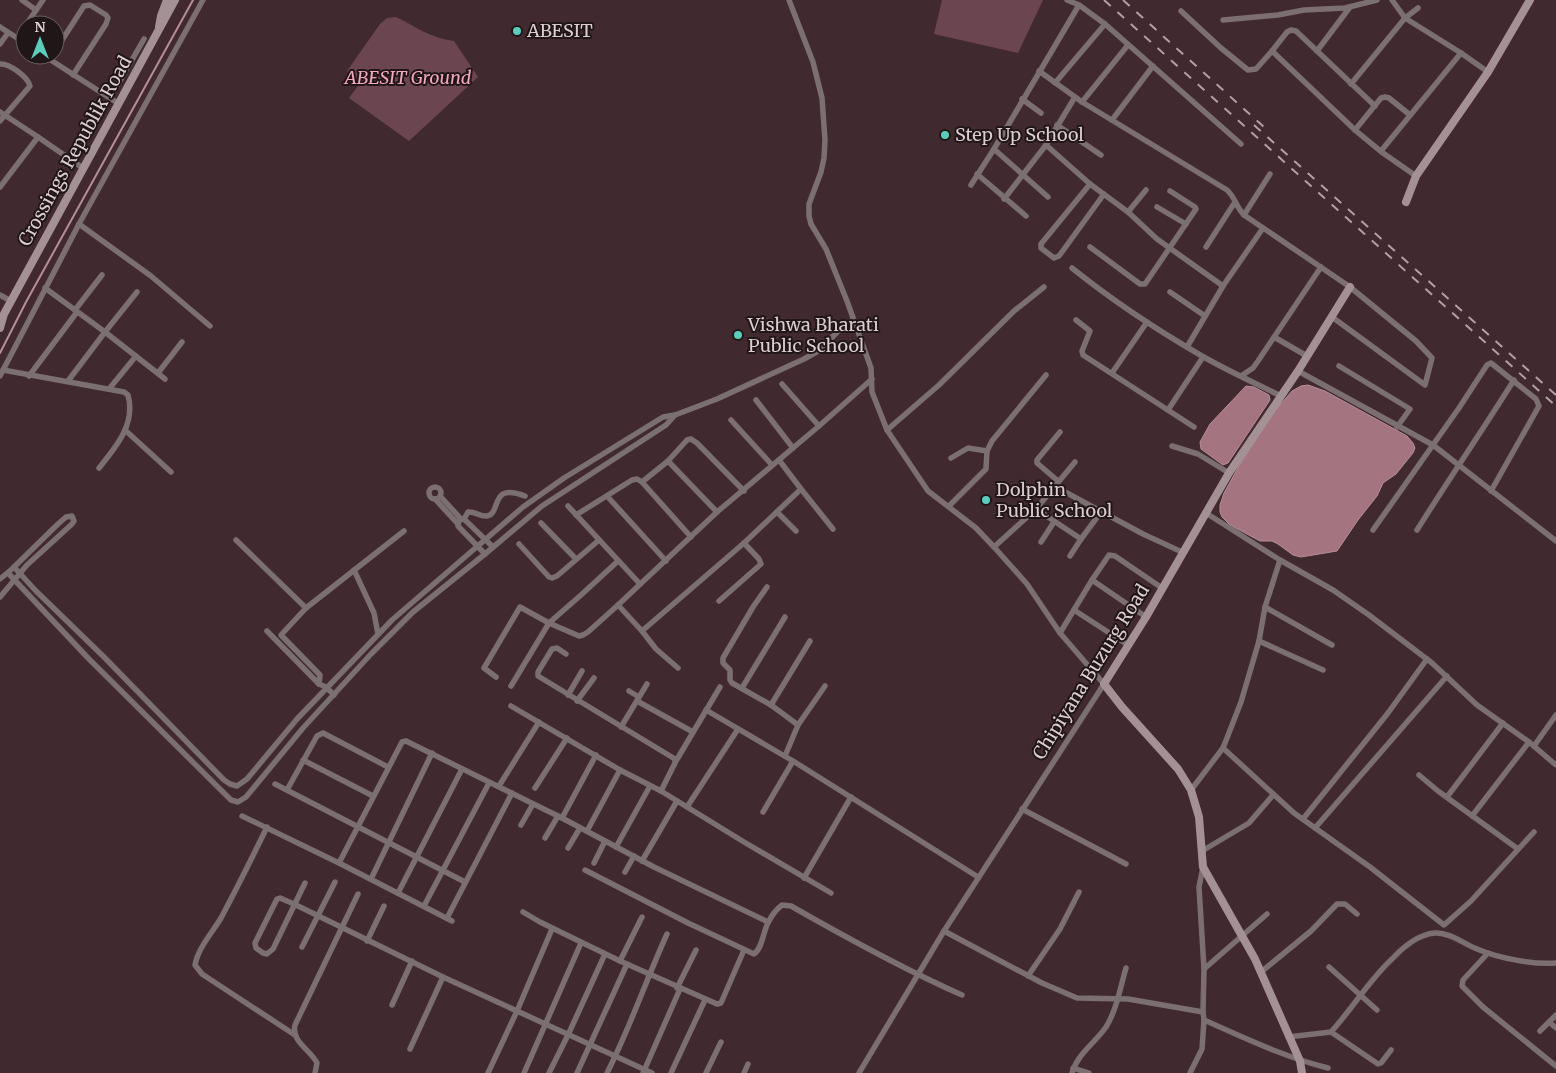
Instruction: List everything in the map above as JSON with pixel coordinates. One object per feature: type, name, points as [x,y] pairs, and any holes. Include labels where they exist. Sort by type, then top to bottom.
[{"type":"street","points":[[22,0],[36,10]]},
{"type":"street","points":[[33,15],[43,0]]},
{"type":"street","name":"Crossings Republik Road","points":[[158,29],[167,0]]},
{"type":"street","name":"Crossings Republik Road","points":[[0,328],[2,315],[175,0]]},
{"type":"street","points":[[99,468],[116,446],[125,430],[128,417],[128,395],[124,392],[68,381],[2,373],[79,224],[203,0]]},
{"type":"street","points":[[789,0],[813,62],[822,98],[825,140],[824,158],[809,204],[809,216],[811,224],[826,249],[842,286],[871,368],[875,400],[887,430],[928,491],[976,528],[994,546],[1027,584],[1060,633],[1122,707],[1178,769],[1191,790],[1199,817],[1203,867],[1199,887],[1204,969],[1204,1020],[1202,1049],[1190,1073]]},
{"type":"street","points":[[1067,0],[1079,5],[1105,24],[1242,144]]},
{"type":"street","points":[[1223,20],[1278,15],[1304,10],[1336,9],[1377,0]]},
{"type":"street","points":[[1392,0],[1405,18],[1462,53],[1488,72]]},
{"type":"street","points":[[1406,202],[1416,176],[1488,72],[1530,0]]},
{"type":"street","points":[[65,35],[84,6],[90,5],[108,18],[73,75]]},
{"type":"street","points":[[971,184],[994,149],[1079,5]]},
{"type":"street","points":[[1317,51],[1350,7]]},
{"type":"street","points":[[1351,84],[1405,18],[1418,8]]},
{"type":"street","points":[[1181,12],[1248,70],[1256,69],[1287,32],[1291,30],[1296,31],[1375,106]]},
{"type":"street","points":[[1055,83],[1105,24]]},
{"type":"street","points":[[0,28],[15,36]]},
{"type":"street","points":[[0,44],[8,32]]},
{"type":"street","points":[[110,98],[144,39]]},
{"type":"street","points":[[1082,102],[1128,45]]},
{"type":"street","points":[[1272,51],[1355,130],[1416,176]]},
{"type":"street","points":[[1381,151],[1462,53]]},
{"type":"street","points":[[0,64],[4,64],[27,79],[30,86],[3,114],[0,121]]},
{"type":"street","points":[[61,65],[73,75],[119,104]]},
{"type":"street","points":[[1112,120],[1153,66]]},
{"type":"street","points":[[1039,71],[1082,102],[1227,190],[1233,196],[1237,208],[1244,215],[1350,287],[1416,341],[1429,354],[1432,361],[1425,386],[1332,317]]},
{"type":"street","points":[[1004,198],[1046,145],[1075,97]]},
{"type":"street","points":[[1355,130],[1385,97],[1389,98],[1410,115]]},
{"type":"street","points":[[1022,99],[1041,113]]},
{"type":"street","points":[[3,114],[83,168]]},
{"type":"street","points":[[1058,126],[1102,154]]},
{"type":"street","points":[[0,187],[38,137]]},
{"type":"street","points":[[1046,145],[1090,184],[1128,212],[1157,239],[1223,286]]},
{"type":"street","points":[[994,149],[1048,197]]},
{"type":"street","points":[[977,174],[1026,216]]},
{"type":"street","points":[[1244,215],[1270,174]]},
{"type":"street","points":[[1090,184],[1041,244],[1041,248],[1054,258],[1059,256],[1104,194]]},
{"type":"street","points":[[1128,212],[1146,190]]},
{"type":"street","points":[[1090,247],[1142,285],[1147,282],[1196,211],[1196,208],[1170,192]]},
{"type":"street","points":[[1206,247],[1235,202]]},
{"type":"street","points":[[1157,207],[1186,224]]},
{"type":"street","points":[[79,224],[150,276],[210,326]]},
{"type":"street","points":[[1187,347],[1223,286],[1263,228]]},
{"type":"street","points":[[1241,376],[1255,366],[1321,267]]},
{"type":"street","points":[[1072,268],[1147,322],[1203,357],[1281,396]]},
{"type":"street","points":[[29,376],[102,275]]},
{"type":"street","points":[[887,430],[939,385],[1014,311],[1044,287]]},
{"type":"street","name":"Chipiyana Buzurg Road","points":[[859,1073],[917,974],[978,876],[1146,617],[1229,473],[1298,371],[1350,287]]},
{"type":"street","points":[[45,288],[165,379]]},
{"type":"street","points":[[68,381],[137,292]]},
{"type":"street","points":[[1170,292],[1204,316]]},
{"type":"street","points":[[0,295],[11,301]]},
{"type":"street","points":[[14,567],[224,780],[236,786],[248,779],[326,687],[392,620],[523,507],[564,478],[664,417],[675,415],[717,399],[820,350],[842,327],[853,320]]},
{"type":"street","points":[[1076,320],[1090,331],[1082,354],[1194,427]]},
{"type":"street","points":[[1112,374],[1147,322]]},
{"type":"street","points":[[1274,337],[1307,356]]},
{"type":"street","points":[[158,373],[182,342]]},
{"type":"street","points":[[109,389],[136,356]]},
{"type":"street","points":[[1168,410],[1203,357]]},
{"type":"street","points":[[1373,530],[1487,365],[1491,362],[1539,403],[1539,408],[1491,491]]},
{"type":"street","points":[[1339,366],[1410,409],[1397,426]]},
{"type":"street","points":[[1298,371],[1433,445],[1556,541]]},
{"type":"street","points":[[949,506],[986,469],[987,451],[992,441],[1046,375]]},
{"type":"street","points":[[496,677],[484,668],[520,607],[549,623],[579,636],[584,635],[718,512],[872,379]]},
{"type":"street","points":[[1417,530],[1514,380]]},
{"type":"street","points":[[782,384],[819,426]]},
{"type":"street","points":[[756,400],[794,448]]},
{"type":"street","points":[[8,573],[88,658],[231,800],[238,802],[243,800],[303,728],[398,627],[542,506],[666,425],[675,415]]},
{"type":"street","points":[[731,420],[772,465]]},
{"type":"street","points":[[125,430],[171,472]]},
{"type":"street","points":[[1060,432],[1037,460],[1056,484],[1102,512],[1182,552]]},
{"type":"street","points":[[642,482],[668,461],[687,440],[694,440],[744,491]]},
{"type":"street","points":[[1172,446],[1198,454],[1229,473]]},
{"type":"street","points":[[951,458],[968,448],[987,451]]},
{"type":"street","points":[[778,460],[833,528]]},
{"type":"street","points":[[668,461],[718,512]]},
{"type":"street","points":[[994,546],[1036,509],[1075,462]]},
{"type":"street","points":[[576,514],[632,480],[637,479],[642,482],[690,537]]},
{"type":"street","points":[[642,630],[744,543],[801,489]]},
{"type":"street","points":[[461,521],[468,512],[473,511],[482,516],[492,514],[501,495],[512,493],[525,496]]},
{"type":"street","points":[[607,496],[666,561]]},
{"type":"street","points":[[438,498],[461,521],[486,540],[493,548]]},
{"type":"street","points":[[568,506],[640,584]]},
{"type":"street","points":[[1036,509],[1081,539]]},
{"type":"street","points":[[777,512],[796,531]]},
{"type":"street","points":[[1070,556],[1102,512]]},
{"type":"street","points":[[1206,513],[1280,560],[1333,590],[1369,615],[1427,659],[1477,704],[1556,765]]},
{"type":"street","points":[[0,579],[64,519],[70,516],[74,518],[72,524],[14,580],[0,597]]},
{"type":"street","points":[[461,521],[485,554]]},
{"type":"street","points":[[1041,542],[1054,522]]},
{"type":"street","points":[[542,523],[576,559]]},
{"type":"street","points":[[319,684],[320,675],[281,634],[306,608],[404,531]]},
{"type":"street","points":[[236,540],[306,608]]},
{"type":"street","points":[[519,544],[552,578],[558,576],[599,540]]},
{"type":"street","points":[[720,602],[761,564],[760,559],[744,543]]},
{"type":"street","points":[[1060,633],[1107,557],[1112,555],[1162,588]]},
{"type":"street","points":[[1191,790],[1223,748],[1242,702],[1259,641],[1265,607],[1280,560]]},
{"type":"street","points":[[511,686],[549,623],[618,561]]},
{"type":"street","points":[[354,570],[374,613],[378,634]]},
{"type":"street","points":[[1092,580],[1146,617]]},
{"type":"street","points":[[767,587],[722,660],[730,671],[730,682],[771,705],[798,726]]},
{"type":"street","points":[[618,605],[642,630],[656,649],[678,668]]},
{"type":"street","points":[[1265,607],[1332,645]]},
{"type":"street","points":[[1074,610],[1128,645]]},
{"type":"street","points":[[742,688],[786,617]]},
{"type":"street","points":[[392,620],[398,627]]},
{"type":"street","points":[[268,631],[319,684],[326,687],[334,695]]},
{"type":"street","points":[[771,705],[810,641]]},
{"type":"street","points":[[1259,641],[1323,670]]},
{"type":"street","points":[[566,654],[557,648],[553,648],[538,675],[540,678],[676,761]]},
{"type":"street","points":[[1303,819],[1388,713],[1427,659]]},
{"type":"street","points":[[568,695],[582,671]]},
{"type":"street","points":[[1315,828],[1447,676]]},
{"type":"street","points":[[577,702],[594,678]]},
{"type":"street","points":[[121,690],[128,682]]},
{"type":"street","points":[[621,727],[647,684]]},
{"type":"street","points":[[785,756],[798,726],[825,686]]},
{"type":"street","points":[[661,791],[692,732],[720,687]]},
{"type":"street","points":[[628,691],[692,732]]},
{"type":"street","points":[[511,706],[620,770],[661,791],[831,893]]},
{"type":"street","points":[[706,710],[785,756],[978,876]]},
{"type":"street","points":[[1472,816],[1556,715]]},
{"type":"street","points":[[498,786],[539,722]]},
{"type":"street","points":[[1447,797],[1503,723]]},
{"type":"street","points":[[687,807],[738,729]]},
{"type":"street","points":[[287,790],[317,736],[323,733],[388,767]]},
{"type":"street","points":[[535,788],[567,738]]},
{"type":"street","points":[[339,862],[388,767],[404,741],[432,753],[488,783],[498,786],[560,817],[642,861],[768,922]]},
{"type":"street","points":[[1223,748],[1273,795],[1444,925]]},
{"type":"street","points":[[371,879],[432,753]]},
{"type":"street","points":[[545,838],[560,817],[596,756]]},
{"type":"street","points":[[303,760],[373,796]]},
{"type":"street","points":[[763,812],[793,761]]},
{"type":"street","points":[[398,893],[462,769]]},
{"type":"street","points":[[587,831],[620,770]]},
{"type":"street","points":[[252,773],[261,778]]},
{"type":"street","points":[[1419,775],[1518,849]]},
{"type":"street","points":[[424,906],[488,783]]},
{"type":"street","points":[[275,784],[465,882]]},
{"type":"street","points":[[616,846],[650,786]]},
{"type":"street","points":[[242,816],[339,862],[450,920],[465,882],[512,793]]},
{"type":"street","points":[[1202,851],[1249,823],[1273,795]]},
{"type":"street","points":[[804,878],[851,797]]},
{"type":"street","points":[[642,861],[677,801]]},
{"type":"street","points":[[521,825],[533,804]]},
{"type":"street","points":[[1022,809],[1126,864]]},
{"type":"street","points":[[267,827],[250,863],[202,948],[195,965],[202,974],[295,1035],[315,1058],[318,1067],[315,1073]]},
{"type":"street","points":[[568,848],[580,828]]},
{"type":"street","points":[[1438,932],[1471,901],[1534,832]]},
{"type":"street","points":[[594,863],[605,841]]},
{"type":"street","points":[[625,872],[634,856]]},
{"type":"street","points":[[1203,867],[1261,972],[1300,1061],[1302,1073]]},
{"type":"street","points":[[585,870],[647,903],[744,950],[756,953],[768,922],[782,905],[791,906],[866,949],[962,995]]},
{"type":"street","points":[[302,947],[335,882]]},
{"type":"street","points":[[305,883],[294,904],[271,951],[267,954],[257,950],[255,943],[277,899],[280,898],[294,904],[317,915],[342,929],[443,977],[644,1071],[652,1073]]},
{"type":"street","points":[[1028,976],[1060,929],[1079,892]]},
{"type":"street","points":[[295,1035],[296,1025],[358,894]]},
{"type":"street","points":[[1261,972],[1311,931],[1338,904],[1344,904],[1357,914]]},
{"type":"street","points":[[367,941],[384,906]]},
{"type":"street","points":[[523,912],[623,963],[705,1000],[720,1004],[744,950]]},
{"type":"street","points":[[1204,969],[1267,914]]},
{"type":"street","points":[[577,1073],[642,917]]},
{"type":"street","points":[[488,1073],[552,928]]},
{"type":"street","points":[[944,931],[1064,994],[1077,998],[1128,999],[1203,1012]]},
{"type":"street","points":[[1332,1032],[1378,973],[1405,947],[1430,933],[1446,934],[1478,950],[1533,963],[1556,963]]},
{"type":"street","points":[[607,1073],[616,1057],[667,934]]},
{"type":"street","points":[[524,1073],[581,942]]},
{"type":"street","points":[[644,1071],[696,950]]},
{"type":"street","points":[[1488,952],[1463,980],[1462,986],[1483,1007],[1556,1066]]},
{"type":"street","points":[[549,1073],[605,954]]},
{"type":"street","points":[[392,1005],[412,962]]},
{"type":"street","points":[[1329,967],[1377,1010]]},
{"type":"street","points":[[1089,1073],[1072,1070],[1086,1049],[1105,1027],[1118,1000],[1126,968]]},
{"type":"street","points":[[410,1049],[443,977]]},
{"type":"street","points":[[671,1073],[705,1000]]},
{"type":"street","points":[[1540,1031],[1556,1015]]},
{"type":"street","points":[[1204,1020],[1256,1044],[1300,1061],[1328,1068]]},
{"type":"street","points":[[1549,1022],[1556,1028]]},
{"type":"street","points":[[1288,1037],[1332,1032],[1378,1064],[1381,1063],[1391,1050]]},
{"type":"street","points":[[706,1073],[722,1042]]},
{"type":"street","points":[[744,1073],[748,1064]]},
{"type":"green space","points":[[942,0],[1043,0],[1018,53],[934,34]]},
{"type":"green space","name":"ABESIT Ground","points":[[396,17],[431,35],[454,41],[478,77],[409,141],[349,98],[361,82],[347,71],[380,24],[387,18]]},
{"type":"shaded area","points":[[1308,385],[1325,391],[1407,436],[1415,448],[1396,474],[1383,483],[1377,496],[1337,551],[1301,557],[1293,555],[1272,541],[1260,541],[1230,525],[1222,517],[1220,505],[1224,493],[1240,464],[1273,413],[1292,391],[1301,386]]},
{"type":"shaded area","points":[[1246,386],[1254,387],[1269,395],[1270,400],[1228,463],[1223,465],[1201,449],[1200,442],[1210,424]]},
{"type":"waterway","points":[[0,353],[26,302],[193,0]]},
{"type":"railway","points":[[1104,0],[1556,406]]},
{"type":"railway","points":[[1123,0],[1264,127]]},
{"type":"railway","points":[[1254,125],[1556,395]]},
{"type":"place","name":"ABESIT","points":[[517,31]]},
{"type":"place","name":"Step Up School","points":[[945,135]]},
{"type":"place","name":"Vishwa Bharati Public School","points":[[738,335]]},
{"type":"place","name":"Dolphin Public School","points":[[986,500]]}]
